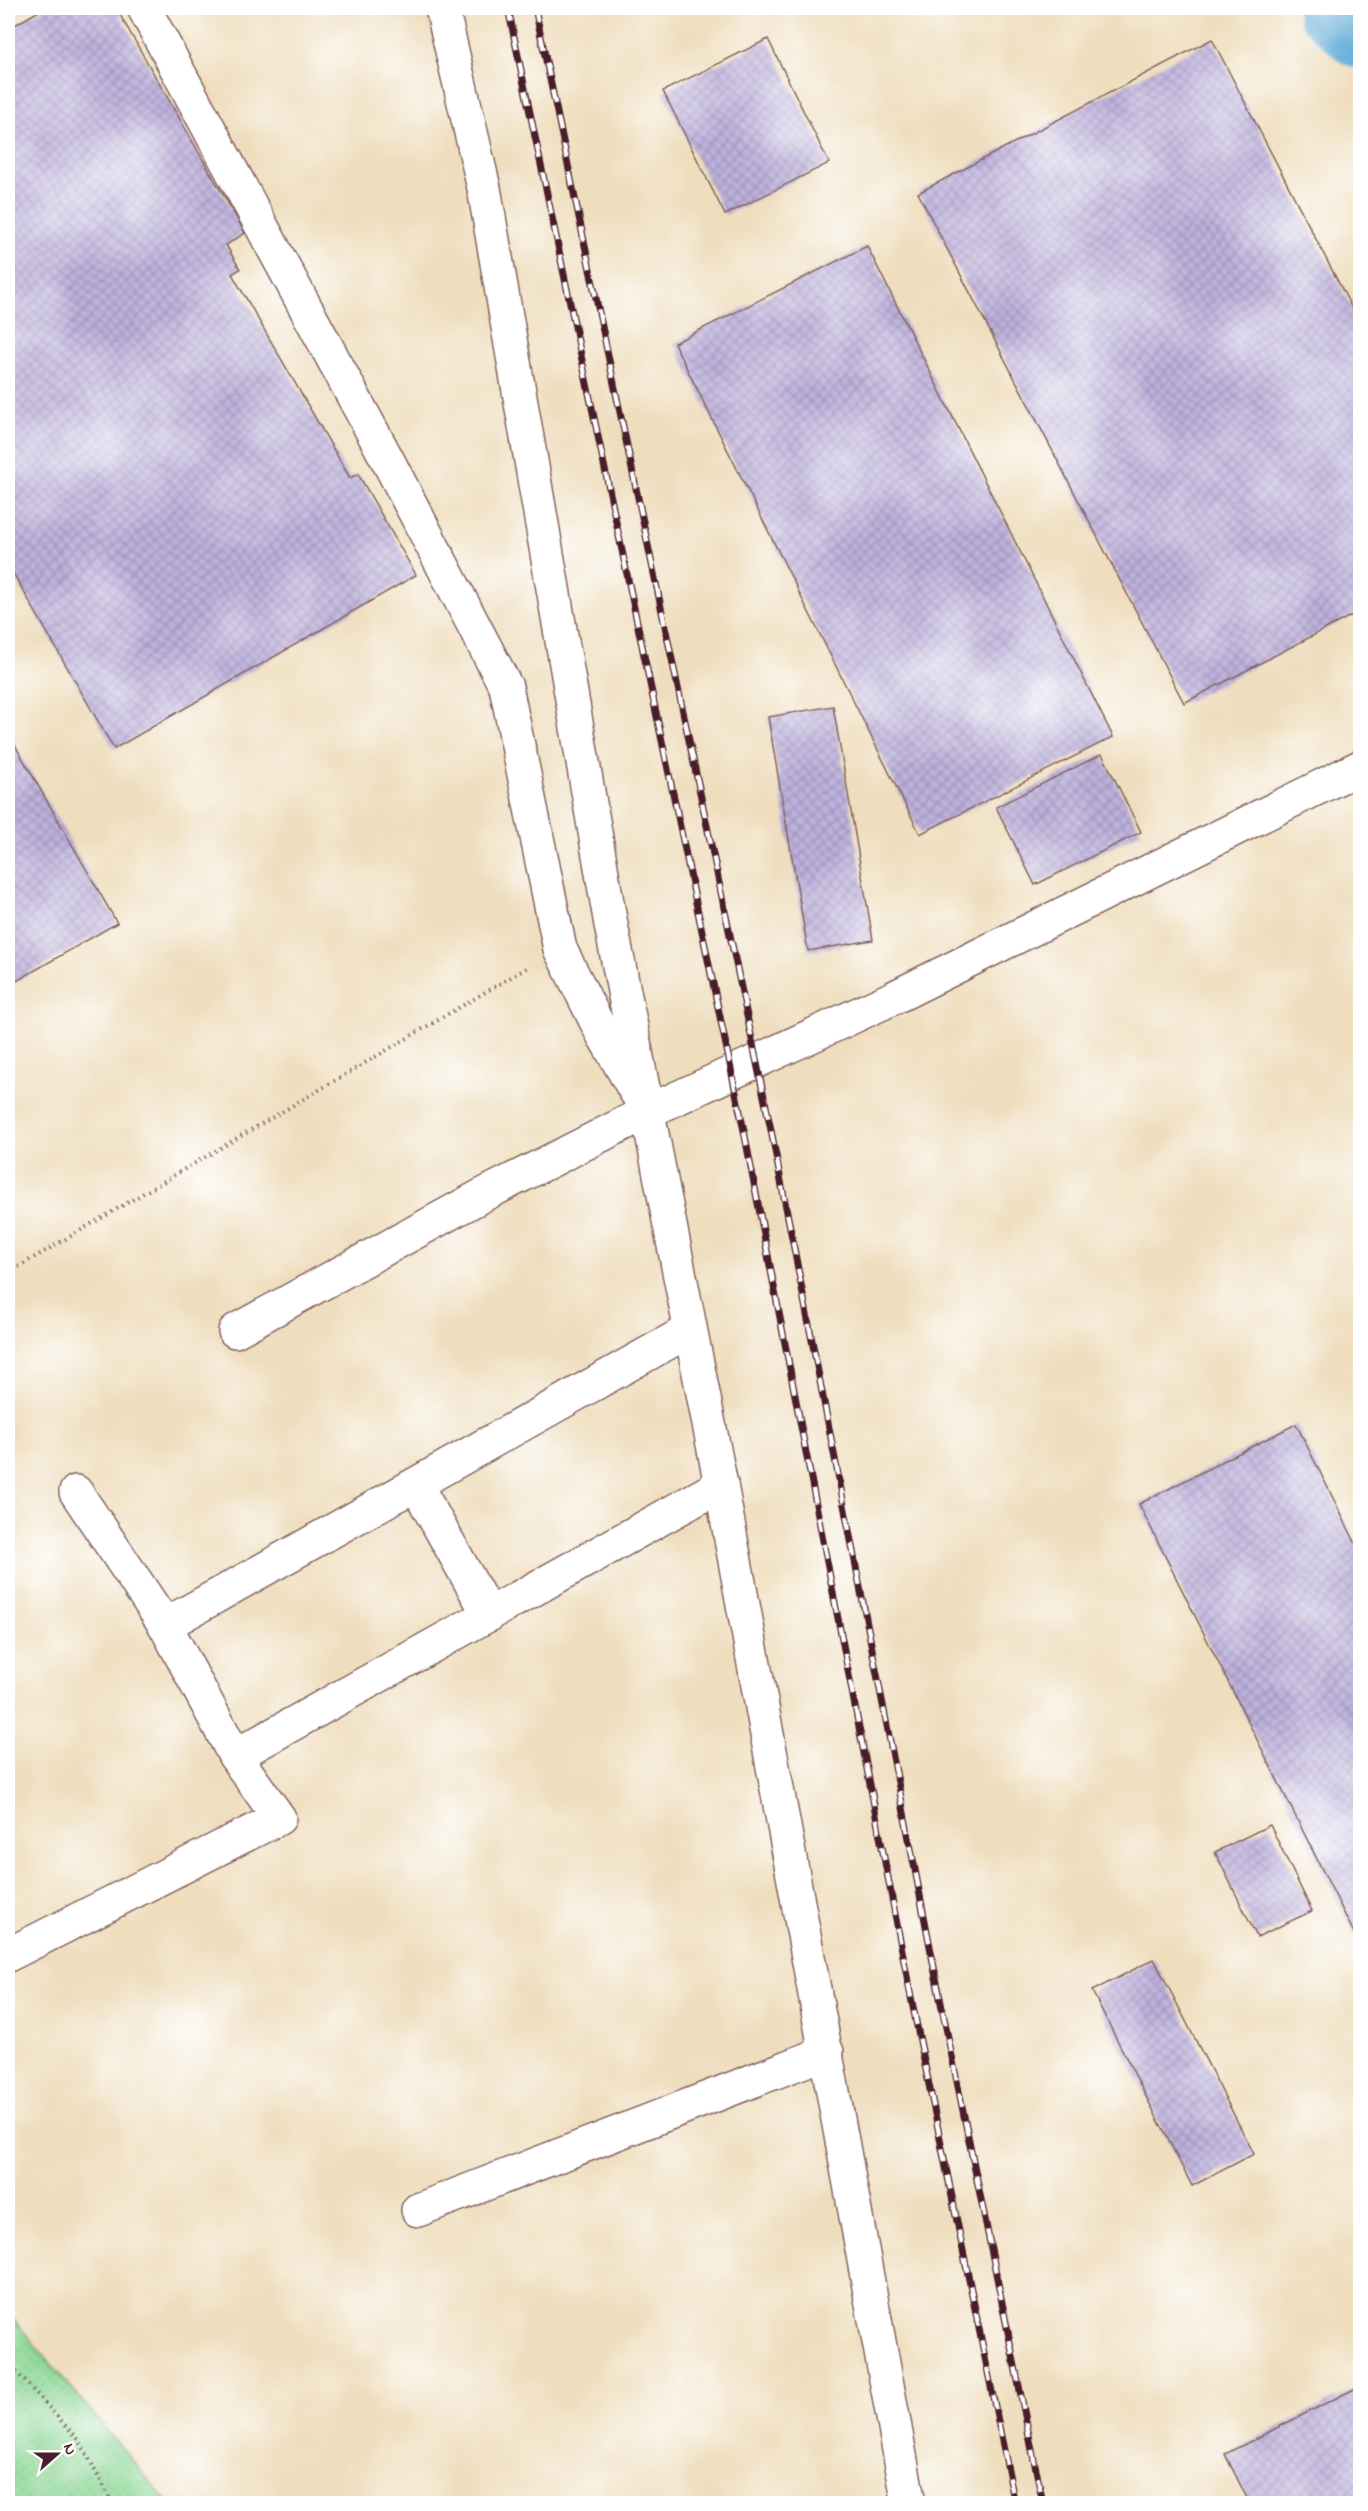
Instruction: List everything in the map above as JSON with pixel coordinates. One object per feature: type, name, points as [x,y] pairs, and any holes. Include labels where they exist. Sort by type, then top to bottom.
[{"type":"street","points":[[144,8],[506,687],[560,949],[602,1033],[647,1112]]},
{"type":"street","points":[[442,8],[484,188],[609,913],[721,1485],[909,2504]]},
{"type":"street","points":[[235,1331],[481,1196],[647,1112],[893,998],[1360,767]]},
{"type":"street","points":[[165,1625],[690,1330]]},
{"type":"street","points":[[416,1485],[489,1615]]},
{"type":"street","points":[[235,1756],[721,1485]]},
{"type":"street","points":[[8,1955],[279,1818],[235,1756],[165,1625],[76,1492]]},
{"type":"street","points":[[418,2210],[827,2052]]},
{"type":"path","points":[[8,1273],[560,949]]},
{"type":"path","points":[[8,2363],[79,2440],[113,2504]]},
{"type":"green space","points":[[8,2313],[168,2503],[8,2503]]},
{"type":"building","points":[[44,8],[116,8],[245,233],[226,245],[240,269],[232,274],[350,478],[358,474],[416,575],[114,749],[8,564],[8,29]]},
{"type":"building","points":[[768,39],[829,163],[725,215],[663,91]]},
{"type":"building","points":[[1212,39],[1360,324],[1360,611],[1184,703],[918,193]]},
{"type":"building","points":[[867,246],[1113,737],[920,834],[674,343]]},
{"type":"building","points":[[833,706],[873,940],[808,951],[768,717]]},
{"type":"building","points":[[8,733],[117,923],[8,986]]},
{"type":"building","points":[[1102,754],[1141,832],[1035,885],[996,807]]},
{"type":"building","points":[[1296,1424],[1360,1552],[1360,1945],[1139,1504]]},
{"type":"building","points":[[1270,1825],[1312,1911],[1257,1937],[1215,1852]]},
{"type":"building","points":[[1154,1959],[1254,2154],[1192,2186],[1092,1991]]},
{"type":"building","points":[[1360,2386],[1360,2504],[1250,2504],[1225,2454]]},
{"type":"waterway","points":[[1332,8],[1360,33]]},
{"type":"railway","points":[[508,8],[744,1131],[911,1997],[1015,2504]]},
{"type":"railway","points":[[535,8],[771,1130],[940,1998],[1043,2504]]}]
